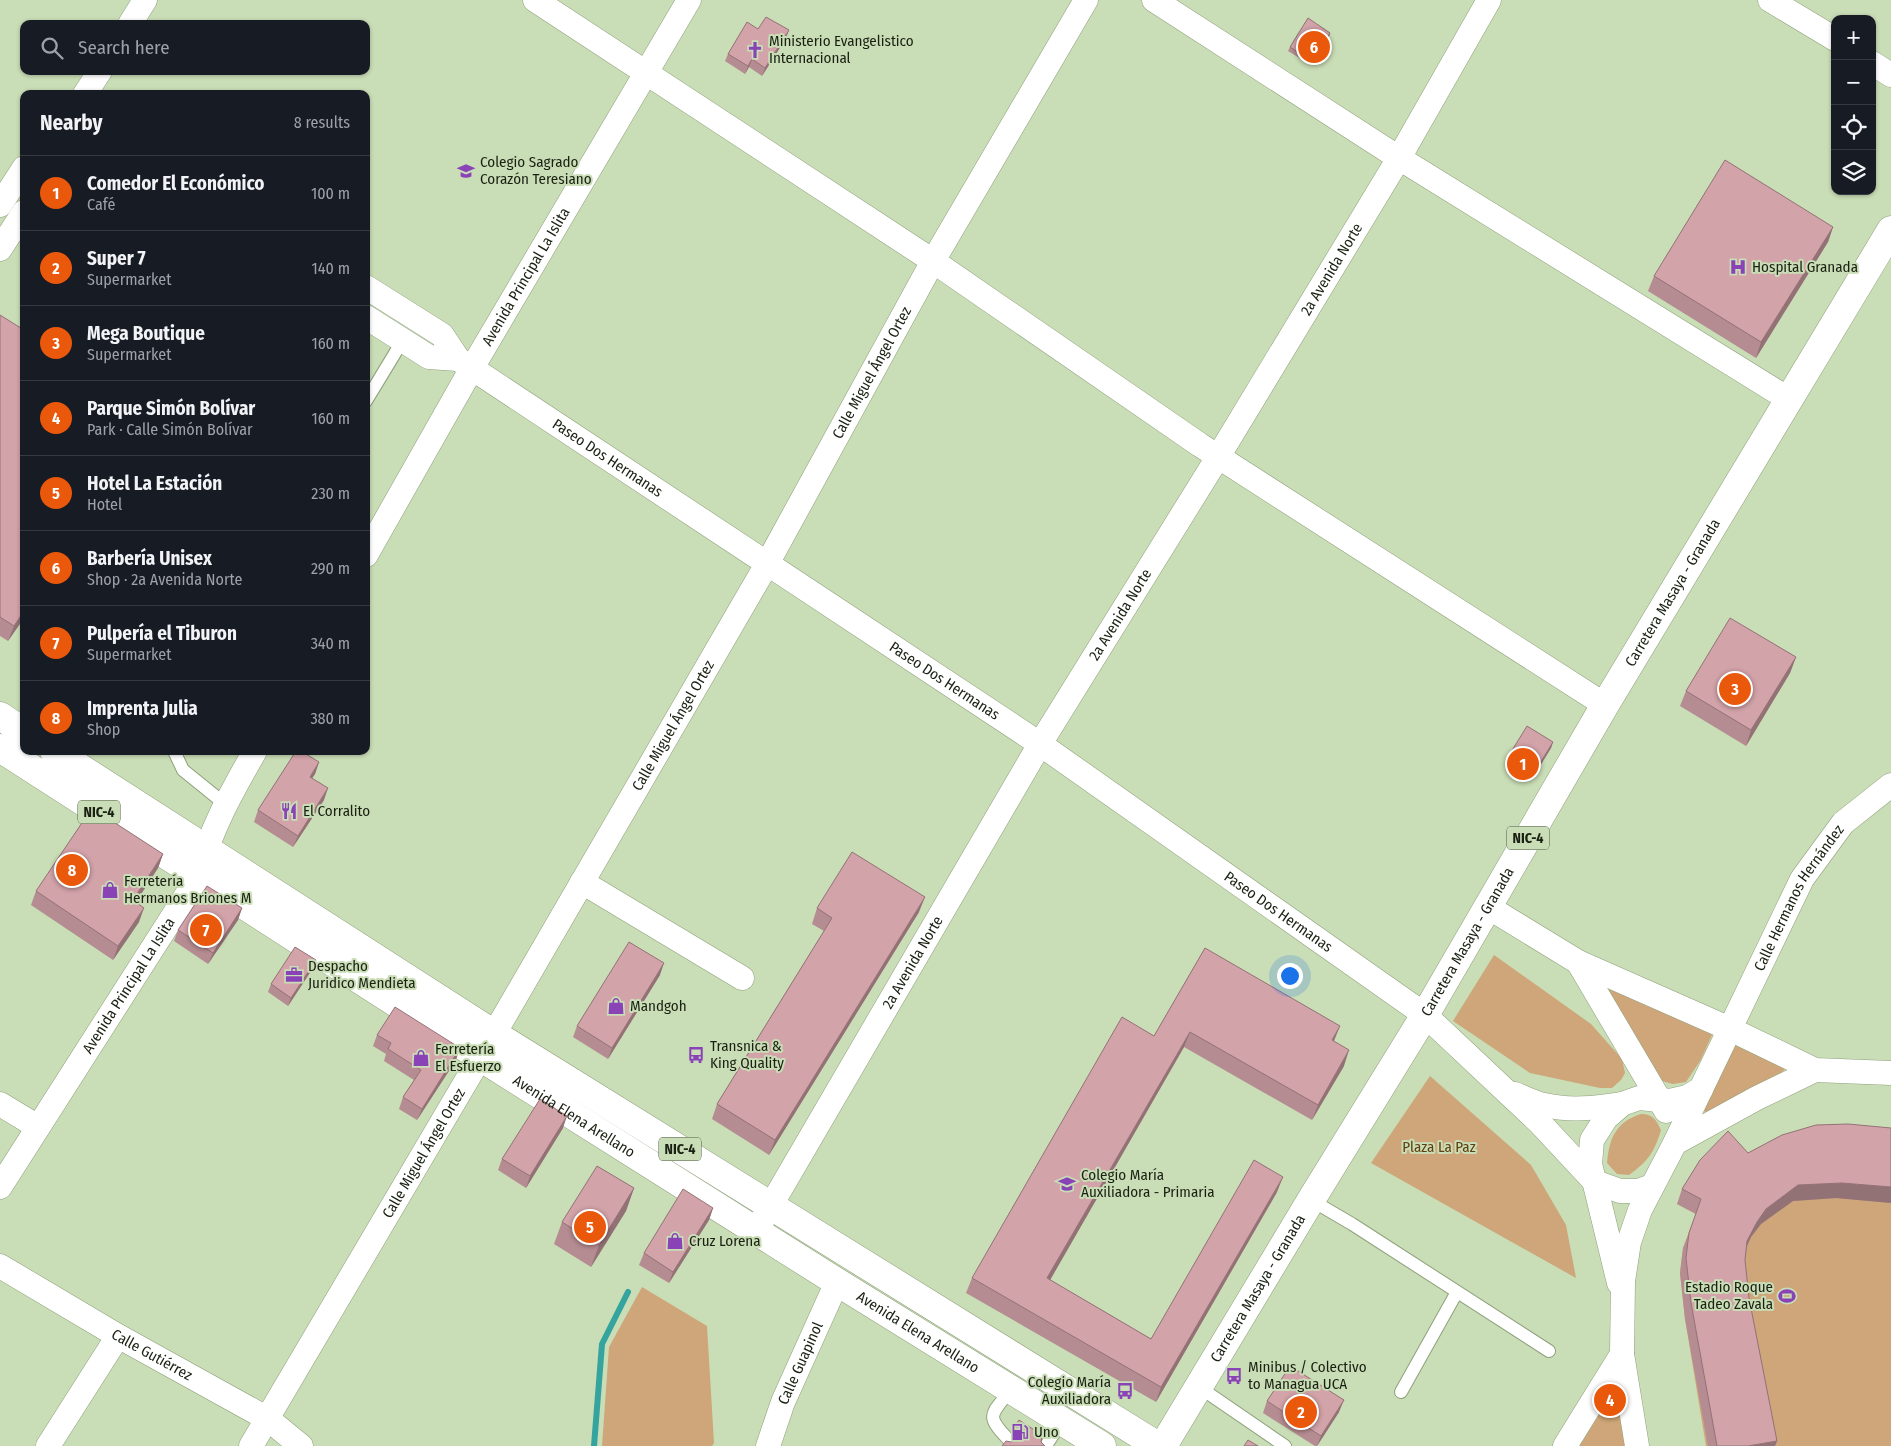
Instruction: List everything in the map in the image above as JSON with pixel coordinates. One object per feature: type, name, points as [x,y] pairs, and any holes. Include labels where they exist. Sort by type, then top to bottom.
[{"type":"highway","name":"Carretera Masaya - Granada","points":[[1163,1446],[1425,1015],[1605,706],[1891,230]]},
{"type":"highway","points":[[0,716],[20,729]]},
{"type":"highway","name":"Avenida Elena Arellano","points":[[0,748],[198,877],[756,1232],[1062,1421],[1091,1443]]},
{"type":"highway","name":"Avenida Elena Arellano","points":[[60,755],[494,1034],[1158,1446]]},
{"type":"highway","points":[[327,959],[342,936]]},
{"type":"highway","points":[[615,1142],[629,1117]]},
{"type":"highway","points":[[910,1327],[925,1302]]},
{"type":"street","points":[[132,20],[145,0]]},
{"type":"street","points":[[535,0],[933,261],[1218,457],[1605,706]]},
{"type":"street","name":"Avenida Principal La Islita","points":[[370,547],[465,363],[690,0]]},
{"type":"street","name":"Calle Miguel Ángel Ortez","points":[[251,1446],[494,1034],[766,564],[933,261],[1086,0]]},
{"type":"street","points":[[1154,0],[1399,158],[1790,400]]},
{"type":"street","name":"2a Avenida Norte","points":[[756,1232],[1040,744],[1218,457],[1399,158],[1489,0]]},
{"type":"street","points":[[1770,0],[1831,38]]},
{"type":"street","points":[[1876,65],[1891,75]]},
{"type":"street","points":[[88,90],[97,75]]},
{"type":"street","points":[[0,205],[20,174]]},
{"type":"street","points":[[2,241],[20,217]]},
{"type":"street","name":"Paseo Dos Hermanas","points":[[370,290],[442,336],[465,363],[1040,744],[1425,1015],[1540,1123],[1595,1182]]},
{"type":"street","name":"Paseo Dos Hermanas","points":[[370,319],[429,357],[465,363]]},
{"type":"street","name":"Avenida Principal La Islita","points":[[0,1187],[198,877],[205,848],[225,804],[253,755]]},
{"type":"street","name":"Calle Hermanos Hernández","points":[[1674,1143],[1802,879],[1843,823],[1891,785]]},
{"type":"street","points":[[582,882],[742,978]]},
{"type":"street","points":[[1488,907],[1578,962],[1730,1029],[1815,1070],[1891,1074]]},
{"type":"street","points":[[1578,962],[1673,1122],[1674,1143],[1640,1210],[1629,1242],[1623,1299],[1622,1354],[1637,1446]]},
{"type":"street","points":[[1674,1143],[1757,1098],[1815,1070]]},
{"type":"street","points":[[1506,1091],[1543,1105],[1572,1109],[1622,1104],[1639,1098],[1670,1101],[1688,1097],[1701,1088]]},
{"type":"street","points":[[0,1104],[38,1128]]},
{"type":"street","points":[[1622,1104],[1606,1118],[1592,1140],[1590,1164],[1623,1299]]},
{"type":"street","points":[[1595,1182],[1620,1191],[1638,1191],[1652,1186]]},
{"type":"street","name":"Calle Gutiérrez","points":[[0,1266],[118,1336],[268,1420],[301,1446]]},
{"type":"street","name":"Calle Guapinol","points":[[768,1446],[782,1402],[836,1282]]},
{"type":"street","points":[[48,1446],[118,1336]]},
{"type":"street","points":[[1565,1446],[1622,1354]]},
{"type":"lane","points":[[370,394],[403,340]]},
{"type":"lane","points":[[176,755],[183,770],[225,804]]},
{"type":"lane","points":[[1311,1200],[1352,1224],[1549,1351]]},
{"type":"lane","points":[[1401,1392],[1457,1292]]},
{"type":"lane","points":[[1199,1387],[1285,1446]]},
{"type":"lane","points":[[1008,1440],[995,1426],[992,1419],[993,1413],[1010,1389]]},
{"type":"lane","points":[[1046,1444],[1062,1421]]},
{"type":"green space","points":[[1494,955],[1591,1024],[1622,1059],[1625,1073],[1621,1080],[1612,1088],[1600,1088],[1530,1073],[1453,1021]]},
{"type":"green space","points":[[1608,989],[1699,1023],[1712,1035],[1700,1061],[1686,1082],[1673,1084],[1658,1080]]},
{"type":"green space","points":[[1739,1040],[1791,1063],[1777,1077],[1710,1115],[1704,1111],[1730,1044]]},
{"type":"green space","name":"Plaza La Paz","points":[[1430,1076],[1531,1165],[1566,1225],[1576,1278],[1371,1163]]},
{"type":"green space","points":[[1641,1114],[1654,1118],[1661,1130],[1656,1145],[1646,1161],[1629,1175],[1617,1174],[1607,1163],[1612,1139],[1620,1126],[1632,1117]]},
{"type":"green space","name":"Estadio Roque Tadeo Zavala","points":[[1891,1143],[1891,1446],[1706,1446],[1685,1319],[1680,1273],[1683,1248],[1696,1214],[1677,1204],[1695,1175]]},
{"type":"green space","points":[[642,1287],[707,1326],[714,1443],[712,1446],[602,1446],[609,1347]]},
{"type":"green space","points":[[1622,1354],[1631,1446],[1566,1446]]},
{"type":"building","name":"Ministerio Evangelistico Internacional","points":[[766,17],[789,30],[765,68],[752,59],[748,66],[728,54],[747,22],[758,29]]},
{"type":"building","points":[[1308,18],[1330,33],[1312,61],[1290,47]]},
{"type":"building","name":"Hospital Granada","points":[[1725,160],[1833,227],[1761,342],[1654,276]]},
{"type":"building","points":[[0,315],[20,328],[20,617],[14,626],[0,617]]},
{"type":"building","points":[[1730,618],[1796,657],[1751,730],[1686,691]]},
{"type":"building","points":[[1527,726],[1553,742],[1534,773],[1508,757]]},
{"type":"building","name":"El Corralito","points":[[293,755],[308,755],[319,762],[310,777],[328,788],[298,836],[258,810]]},
{"type":"building","points":[[92,808],[163,854],[133,900],[144,908],[118,946],[36,891]]},
{"type":"building","points":[[852,852],[925,897],[775,1140],[717,1104],[832,918],[817,908]]},
{"type":"building","points":[[207,886],[242,908],[213,953],[178,930]]},
{"type":"building","name":"Mandgoh","points":[[629,942],[664,963],[612,1048],[577,1026]]},
{"type":"building","name":"Despacho Juridico Mendieta","points":[[295,947],[316,960],[291,998],[271,984]]},
{"type":"building","name":"Colegio María Auxiliadora - Primaria","points":[[1205,948],[1340,1026],[1332,1040],[1349,1050],[1318,1105],[1190,1032],[1047,1278],[1151,1339],[1254,1160],[1283,1177],[1161,1387],[972,1278],[1122,1017],[1154,1036]]},
{"type":"building","name":"Ferretería El Esfuerzo","points":[[395,1007],[460,1048],[422,1109],[403,1097],[421,1070],[388,1049],[391,1043],[377,1035]]},
{"type":"building","points":[[540,1099],[567,1116],[530,1176],[502,1159]]},
{"type":"building","points":[[1848,1124],[1891,1128],[1891,1187],[1842,1183],[1798,1185],[1766,1209],[1757,1222],[1747,1241],[1745,1260],[1749,1298],[1777,1441],[1748,1446],[1717,1446],[1691,1303],[1686,1258],[1689,1233],[1701,1199],[1682,1189],[1700,1160],[1728,1131],[1748,1153],[1782,1135],[1816,1125]]},
{"type":"building","points":[[597,1166],[634,1188],[599,1245],[562,1222]]},
{"type":"building","name":"Cruz Lorena","points":[[683,1189],[713,1208],[673,1272],[644,1253]]},
{"type":"building","points":[[1290,1366],[1344,1400],[1321,1436],[1267,1401]]},
{"type":"building","name":"Uno","points":[[1019,1420],[1042,1435],[1041,1442],[1045,1446],[1002,1446],[1006,1441],[1016,1440],[1018,1433],[1014,1427]]},
{"type":"building","points":[[1248,1440],[1258,1446],[1244,1446]]},
{"type":"waterway","points":[[594,1446],[602,1344],[628,1292]]},
{"type":"place","name":"Barbería Unisex","points":[[1314,47]]},
{"type":"place","name":"Ministerio Evangelistico Internacional","points":[[755,50]]},
{"type":"place","name":"Colegio Sagrado Corazón Teresiano","points":[[466,171]]},
{"type":"place","name":"Hospital Granada","points":[[1738,267]]},
{"type":"place","name":"Mega Boutique","points":[[1735,689]]},
{"type":"place","name":"Comedor El Económico","points":[[1523,764]]},
{"type":"place","name":"El Corralito","points":[[289,811]]},
{"type":"place","name":"Imprenta Julia","points":[[72,870]]},
{"type":"place","name":"Ferretería Hermanos Briones M","points":[[110,890]]},
{"type":"place","name":"Pulpería el Tiburon","points":[[206,930]]},
{"type":"place","name":"Despacho Juridico Mendieta","points":[[294,975]]},
{"type":"place","name":"Mandgoh","points":[[616,1006]]},
{"type":"place","name":"Transnica & King Quality","points":[[696,1055]]},
{"type":"place","name":"Ferretería El Esfuerzo","points":[[421,1058]]},
{"type":"place","name":"Colegio María Auxiliadora - Primaria","points":[[1067,1184]]},
{"type":"place","name":"Hotel La Estación","points":[[590,1227]]},
{"type":"place","name":"Cruz Lorena","points":[[675,1241]]},
{"type":"place","name":"Estadio Roque Tadeo Zavala","points":[[1787,1296]]},
{"type":"place","name":"Minibus / Colectivo to Managua UCA","points":[[1234,1376]]},
{"type":"place","name":"Colegio María Auxiliadora","points":[[1125,1391]]},
{"type":"place","name":"Parque Simón Bolívar","points":[[1610,1400]]},
{"type":"place","name":"Super 7","points":[[1301,1412]]},
{"type":"place","name":"Uno","points":[[1020,1432]]}]
